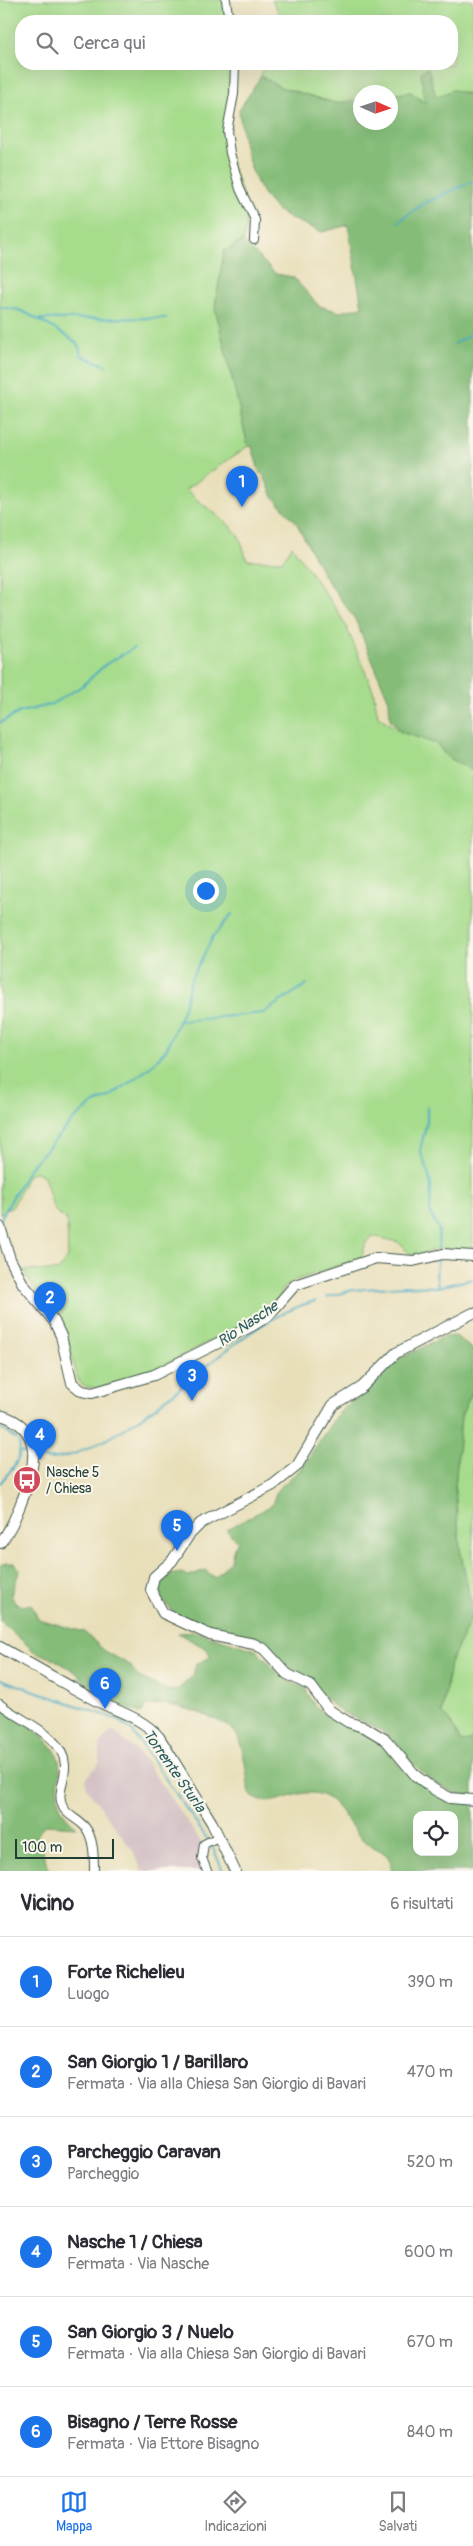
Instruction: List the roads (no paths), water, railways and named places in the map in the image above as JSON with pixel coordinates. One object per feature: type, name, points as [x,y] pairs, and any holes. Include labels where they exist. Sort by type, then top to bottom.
[{"type":"street","points":[[226,0],[228,15]]},
{"type":"street","points":[[235,70],[234,94],[227,130],[240,189],[255,220],[254,240]]},
{"type":"street","points":[[1,1229],[10,1259],[23,1284],[54,1321],[61,1336],[72,1383],[82,1391],[92,1393],[154,1375],[252,1326],[268,1316],[295,1284],[376,1258],[413,1262],[438,1255],[473,1256]]},
{"type":"street","points":[[473,1313],[396,1353],[362,1387],[333,1405],[297,1466],[272,1484],[202,1524],[189,1534],[172,1560],[154,1577],[150,1590],[163,1613],[210,1635],[254,1644],[264,1649],[287,1674],[311,1686],[329,1710],[348,1722],[366,1728],[386,1740],[416,1776],[435,1790],[450,1798],[473,1800]]},
{"type":"street","points":[[0,1415],[25,1428],[32,1441],[34,1457],[32,1472],[19,1510],[0,1543]]},
{"type":"street","points":[[0,1647],[98,1702],[133,1716],[151,1728],[159,1737],[235,1871]]},
{"type":"street","points":[[0,1704],[49,1737],[60,1751],[65,1764],[60,1796],[64,1808],[85,1827],[91,1841],[94,1871]]},
{"type":"street","points":[[207,1871],[202,1858],[204,1844],[217,1837]]},
{"type":"waterway","points":[[398,222],[423,204],[473,181]]},
{"type":"waterway","points":[[0,307],[19,310],[60,332],[78,345],[82,356],[107,366]]},
{"type":"waterway","points":[[41,319],[167,318]]},
{"type":"waterway","points":[[454,344],[473,333]]},
{"type":"waterway","points":[[0,723],[20,712],[50,705],[82,686],[106,664],[134,648]]},
{"type":"waterway","points":[[0,1220],[28,1170],[73,1120],[94,1103],[111,1096],[149,1068],[166,1050],[183,1011],[191,979],[213,937],[232,914]]},
{"type":"waterway","points":[[179,1021],[263,1013],[307,984]]},
{"type":"waterway","points":[[427,1107],[427,1121],[420,1150],[431,1186],[430,1213],[439,1229],[438,1252]]},
{"type":"waterway","points":[[438,1260],[436,1274],[438,1287]]},
{"type":"waterway","name":"Rio Nasche","points":[[327,1297],[353,1290],[404,1286],[438,1287],[473,1279]]},
{"type":"waterway","name":"Rio Nasche","points":[[197,1374],[253,1331],[283,1313],[315,1301]]},
{"type":"waterway","name":"Rio Nasche","points":[[37,1457],[54,1458],[74,1454],[95,1445],[138,1419],[189,1381]]},
{"type":"waterway","name":"Torrente Sturla","points":[[0,1428],[18,1440],[20,1446],[16,1463],[0,1483]]},
{"type":"waterway","points":[[21,1452],[30,1454]]},
{"type":"waterway","name":"Torrente Sturla","points":[[0,1679],[116,1719],[133,1732],[208,1840]]},
{"type":"waterway","name":"Torrente Sturla","points":[[211,1844],[223,1871]]},
{"type":"place","name":"Forte Richelieu","points":[[242,507]]},
{"type":"place","name":"San Giorgio 1 / Barillaro","points":[[50,1323]]},
{"type":"place","name":"Parcheggio Caravan","points":[[192,1401]]},
{"type":"place","name":"Nasche 1 / Chiesa","points":[[40,1460]]},
{"type":"place","name":"Nasche 5 / Chiesa","points":[[27,1480]]},
{"type":"place","name":"San Giorgio 3 / Nuelo","points":[[177,1551]]},
{"type":"place","name":"Bisagno / Terre Rosse","points":[[105,1709]]}]
